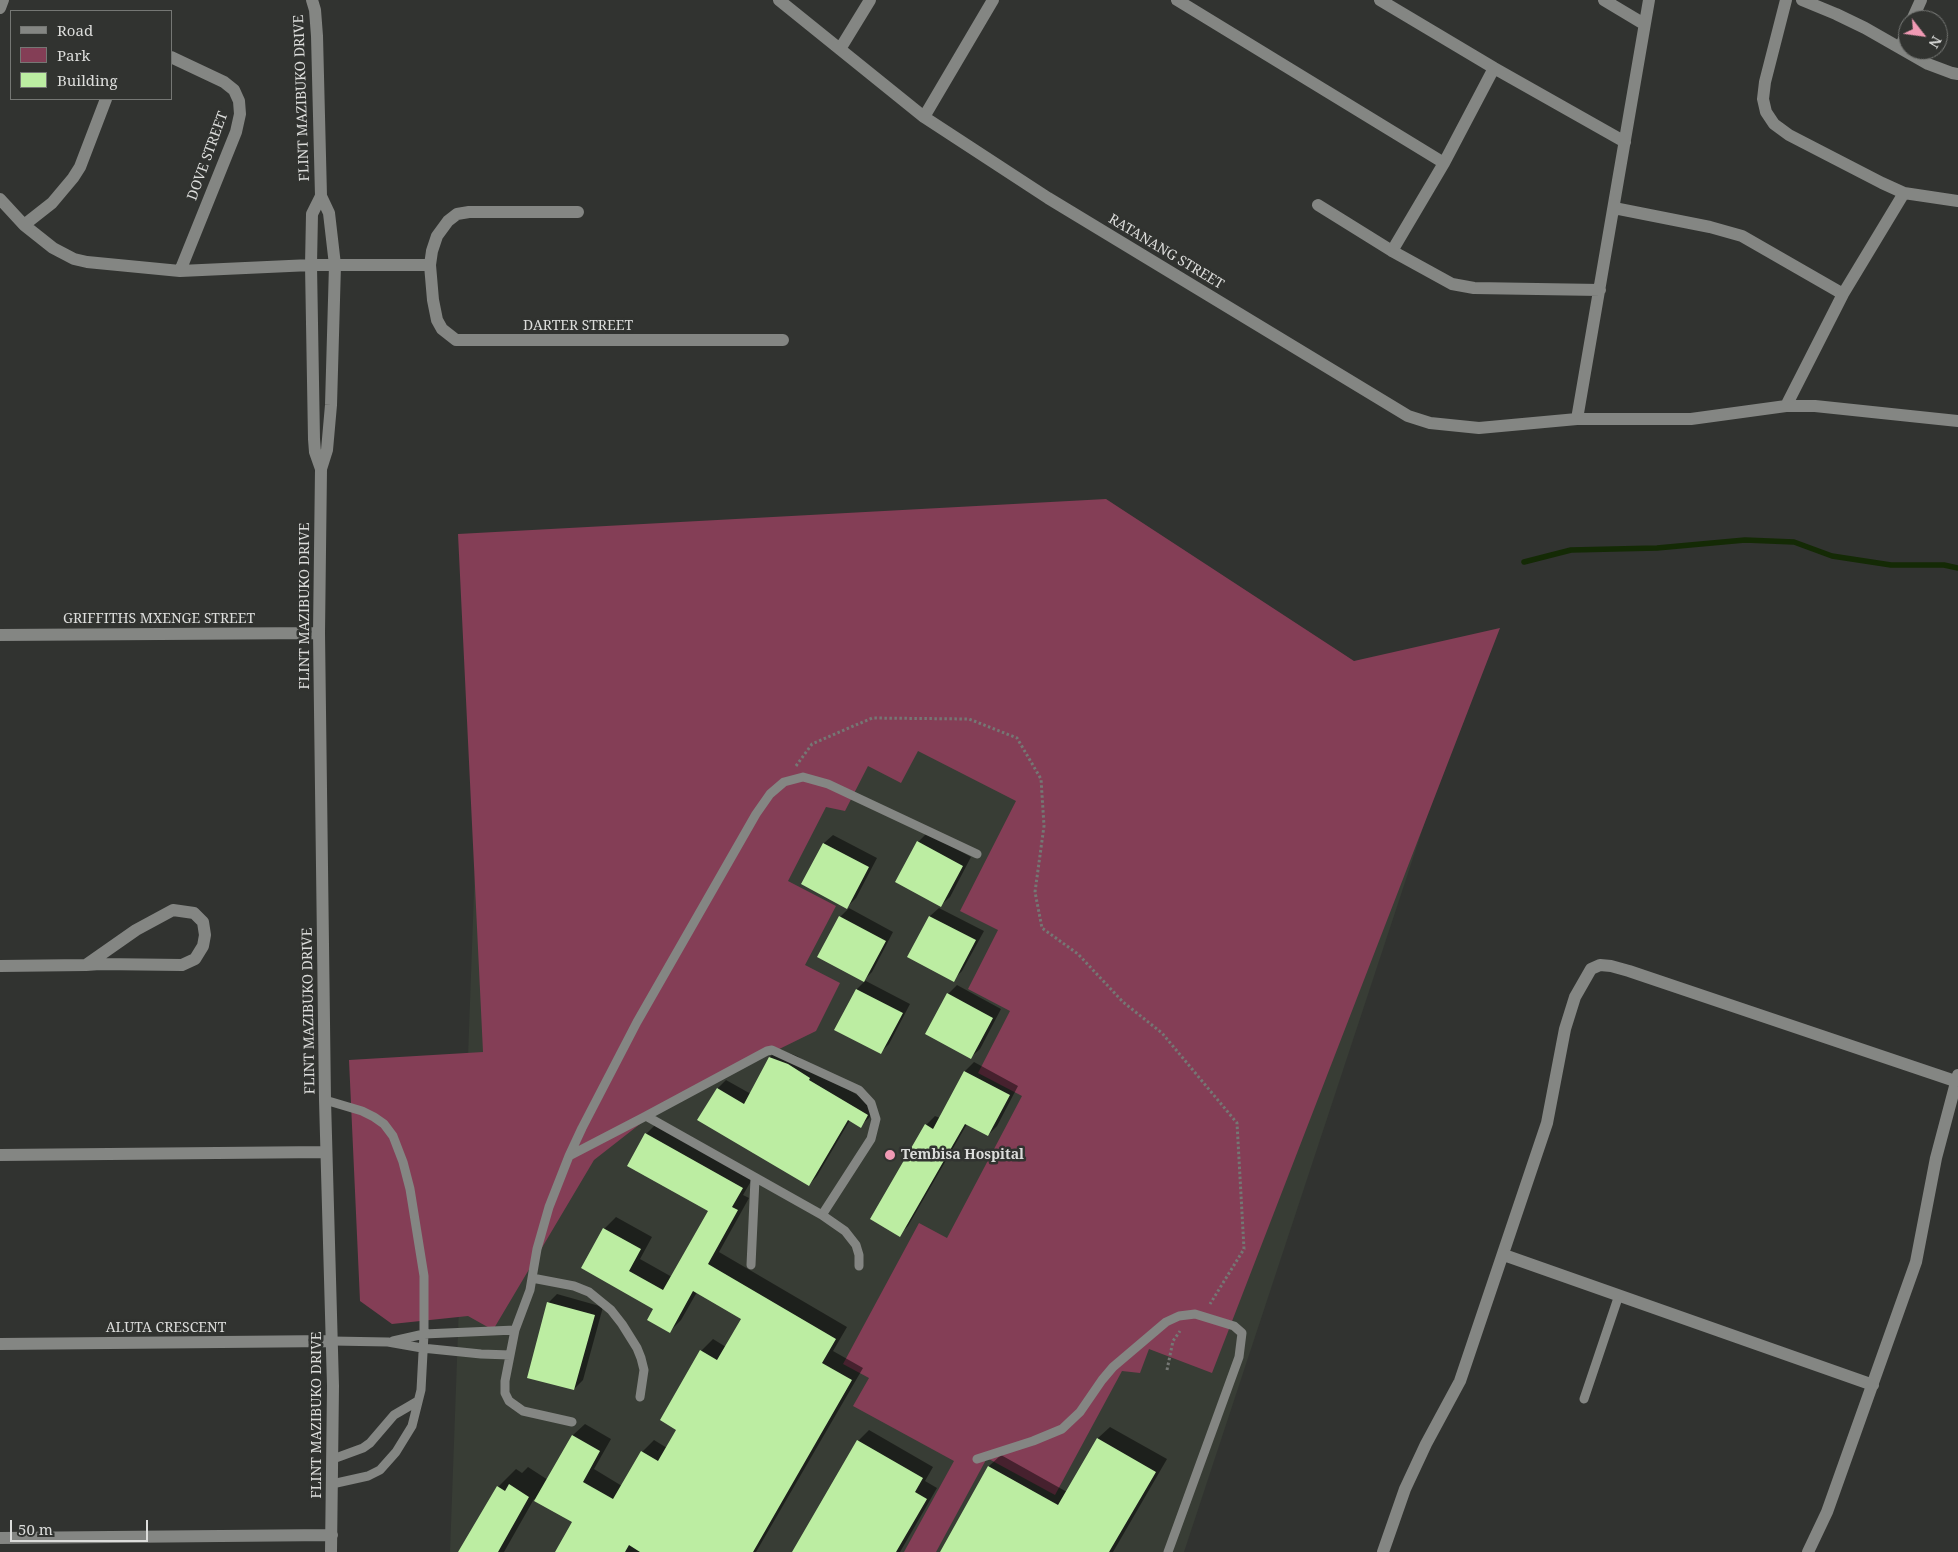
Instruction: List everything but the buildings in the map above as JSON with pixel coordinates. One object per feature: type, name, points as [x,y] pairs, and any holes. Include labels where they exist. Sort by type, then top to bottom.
[{"type":"street","points":[[0,8],[3,0]]},
{"type":"street","name":"FLINT MAZIBUKO DRIVE","points":[[312,0],[318,36],[320,196],[312,214],[314,430],[315,452],[321,469]]},
{"type":"street","name":"RATANANG STREET","points":[[779,0],[924,117],[1048,198],[1408,416],[1430,423],[1479,428],[1577,419],[1691,419],[1786,406],[1815,406],[1958,421]]},
{"type":"street","points":[[840,48],[870,0]]},
{"type":"street","points":[[924,117],[993,0]]},
{"type":"street","points":[[1177,0],[1444,162]]},
{"type":"street","points":[[1380,0],[1494,68],[1625,142]]},
{"type":"street","points":[[1604,0],[1644,24]]},
{"type":"street","points":[[1577,419],[1649,0]]},
{"type":"street","points":[[1786,0],[1765,82],[1763,99],[1766,112],[1774,124],[1789,135],[1882,184],[1904,193],[1958,201]]},
{"type":"street","points":[[1802,0],[1836,14],[1898,47]]},
{"type":"street","name":"DOVE STREET","points":[[172,58],[224,82],[234,90],[239,102],[240,114],[236,132],[180,271]]},
{"type":"street","points":[[1921,60],[1958,74]]},
{"type":"street","points":[[1392,252],[1444,162],[1494,68]]},
{"type":"street","points":[[24,225],[52,203],[73,178],[80,166],[106,100]]},
{"type":"street","points":[[1786,406],[1843,294],[1904,193]]},
{"type":"street","name":"FLINT MAZIBUKO DRIVE","points":[[320,196],[329,213],[336,265],[327,450],[321,469],[319,634],[325,1100],[332,1341],[331,1552]]},
{"type":"street","points":[[0,199],[24,225],[53,248],[74,259],[180,271],[311,265],[430,265]]},
{"type":"street","points":[[1318,206],[1392,252],[1452,284],[1474,288],[1600,290]]},
{"type":"street","points":[[1614,208],[1710,227],[1742,236],[1843,294]]},
{"type":"street","name":"DARTER STREET","points":[[578,212],[469,212],[457,214],[448,221],[437,236],[430,265],[433,300],[442,329],[456,340],[783,340]]},
{"type":"street","name":"GRIFFITHS MXENGE STREET","points":[[0,635],[319,634]]},
{"type":"street","points":[[0,966],[182,965],[195,959],[203,946],[203,922],[194,913],[173,910],[136,930],[86,965]]},
{"type":"street","points":[[1383,1552],[1405,1489],[1426,1444],[1460,1381],[1547,1123],[1565,1029],[1575,997],[1591,969],[1600,966],[1611,966],[1629,971],[1957,1078],[1936,1158],[1916,1262],[1827,1512],[1808,1552]]},
{"type":"street","points":[[0,1155],[326,1152]]},
{"type":"street","points":[[1504,1255],[1873,1385]]},
{"type":"street","name":"ALUTA CRESCENT","points":[[0,1344],[332,1341]]},
{"type":"street","points":[[0,1538],[332,1536]]},
{"type":"lane","points":[[572,1422],[523,1411],[509,1401],[505,1393],[505,1381],[515,1330],[530,1290],[537,1249],[549,1207],[569,1156],[637,1022],[751,822],[770,794],[784,782],[804,777],[828,784],[977,854]]},
{"type":"lane","points":[[569,1156],[772,1050],[859,1090],[871,1103],[876,1119],[871,1139],[822,1214]]},
{"type":"lane","points":[[325,1100],[368,1114],[384,1124],[393,1136],[403,1162],[410,1189],[424,1276],[424,1334],[421,1384],[415,1417],[406,1438],[389,1462],[380,1470],[368,1476],[332,1484]]},
{"type":"lane","points":[[646,1116],[755,1179],[822,1214],[845,1231],[856,1245],[859,1266]]},
{"type":"lane","points":[[751,1265],[755,1179]]},
{"type":"lane","points":[[532,1278],[574,1286],[589,1292],[610,1310],[622,1324],[642,1358],[644,1370],[640,1397]]},
{"type":"lane","points":[[1584,1399],[1619,1295]]},
{"type":"lane","points":[[977,1459],[1033,1441],[1062,1429],[1080,1412],[1113,1367],[1166,1322],[1178,1316],[1187,1314],[1202,1316],[1238,1329],[1242,1333],[1242,1341],[1228,1390],[1168,1552]]},
{"type":"lane","points":[[388,1342],[424,1334],[515,1330]]},
{"type":"lane","points":[[332,1341],[388,1342],[422,1348],[481,1354],[510,1354]]},
{"type":"lane","points":[[332,1458],[363,1448],[370,1443],[394,1415],[418,1401]]},
{"type":"path","points":[[784,782],[812,744],[872,718],[969,719],[1016,738],[1041,779],[1044,826],[1035,892],[1042,928],[1078,954],[1123,1002],[1162,1033],[1237,1122],[1244,1249],[1217,1295],[1202,1316]]},
{"type":"path","points":[[1167,1370],[1173,1341],[1181,1330]]},
{"type":"shaded area","name":"Tembisa Hospital","points":[[486,562],[1446,758],[1184,1552],[450,1552]]},
{"type":"green space","name":"Tembisa Hospital","points":[[1106,499],[1354,661],[1500,628],[1212,1373],[1149,1349],[1140,1373],[1122,1371],[1055,1495],[987,1458],[936,1552],[904,1552],[954,1461],[853,1406],[869,1378],[843,1364],[919,1223],[947,1238],[1022,1096],[978,1073],[1010,1011],[968,989],[998,930],[960,911],[1016,801],[918,751],[901,783],[868,766],[845,811],[826,807],[788,881],[836,906],[805,965],[840,983],[816,1031],[663,1106],[594,1160],[493,1330],[468,1316],[392,1324],[360,1301],[349,1060],[483,1052],[458,534]]},
{"type":"waterway","points":[[1524,562],[1571,550],[1657,548],[1745,540],[1794,542],[1832,556],[1891,565],[1944,565],[1958,568]]},
{"type":"place","name":"Tembisa Hospital","points":[[890,1155]]}]
